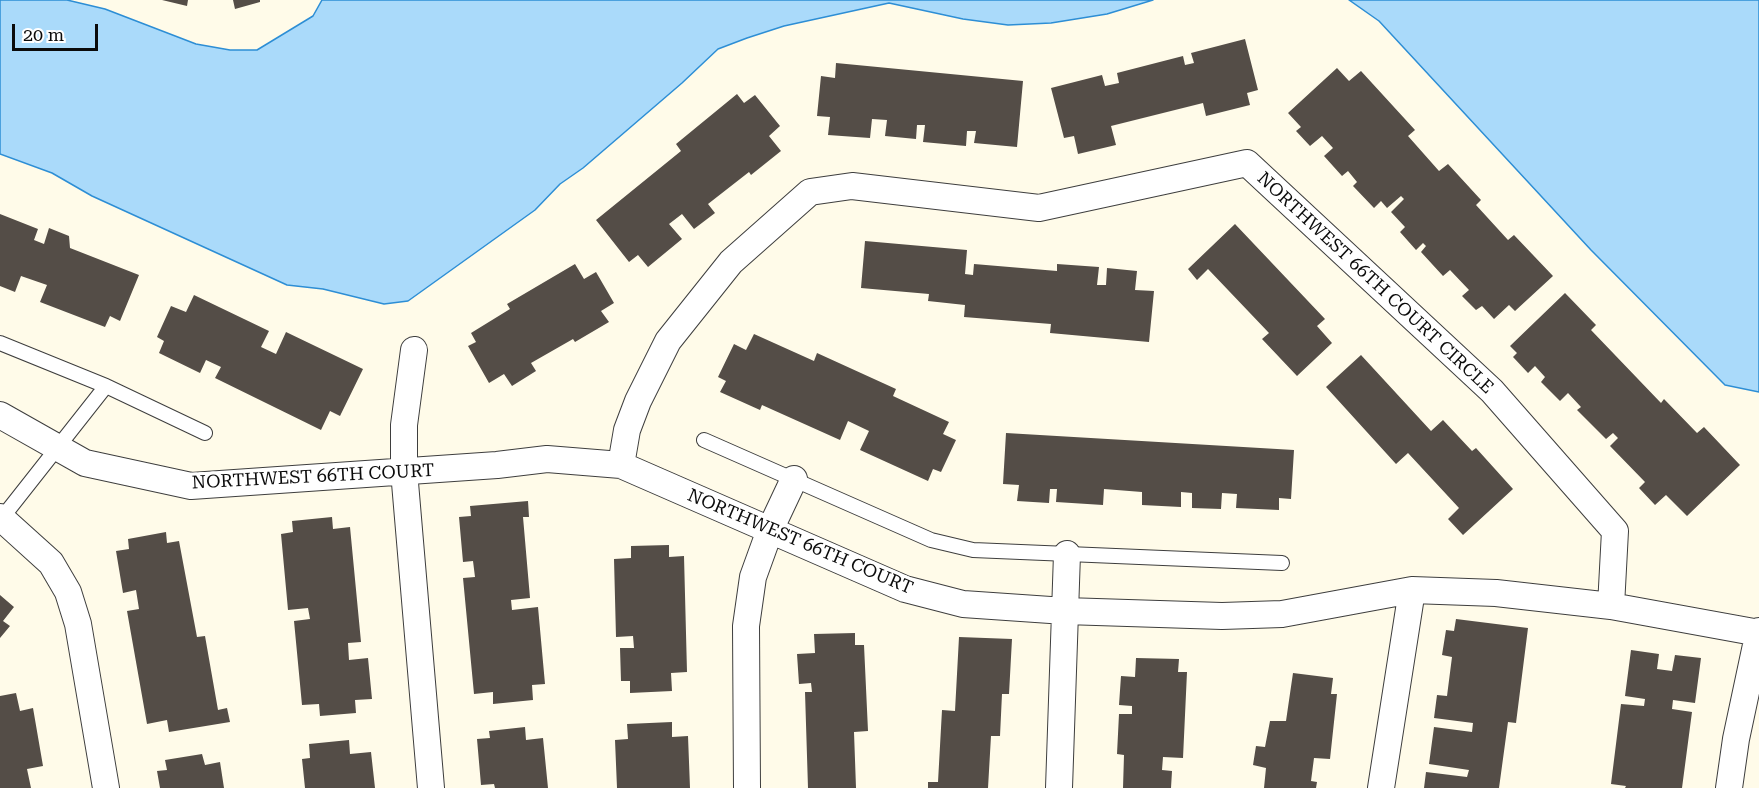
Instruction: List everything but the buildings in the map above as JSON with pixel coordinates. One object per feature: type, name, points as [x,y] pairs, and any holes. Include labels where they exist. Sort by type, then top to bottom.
[{"type":"street","name":"NORTHWEST 66TH COURT CIRCLE","points":[[621,465],[627,430],[638,401],[668,341],[731,262],[810,192],[852,186],[1039,208],[1247,163],[1492,391],[1615,531],[1611,606]]},
{"type":"street","points":[[414,350],[404,425],[404,471],[431,788]]},
{"type":"street","name":"NORTHWEST 66TH COURT","points":[[0,415],[85,463],[191,486],[497,465],[547,459],[621,465],[905,589],[963,604],[1065,611],[1222,616],[1282,614],[1412,590],[1496,593],[1611,606],[1759,632]]},
{"type":"street","points":[[747,788],[746,626],[753,577],[770,530],[794,479]]},
{"type":"street","points":[[1,517],[51,563],[68,592],[78,624],[106,788]]},
{"type":"street","points":[[1059,788],[1067,554]]},
{"type":"street","points":[[1381,788],[1412,590]]},
{"type":"street","points":[[1729,788],[1736,739],[1759,632]]},
{"type":"lane","points":[[0,343],[106,386],[205,433]]},
{"type":"lane","points":[[1,517],[106,386]]},
{"type":"lane","points":[[704,440],[931,540],[973,550],[1282,562]]},
{"type":"water","points":[[0,0],[67,0],[105,9],[196,44],[230,50],[257,50],[313,16],[322,0],[1153,0],[1107,14],[1051,23],[1008,25],[963,19],[889,3],[784,26],[718,49],[583,168],[560,184],[535,210],[408,301],[384,304],[323,289],[287,285],[92,196],[52,173],[0,154]]},
{"type":"water","points":[[1349,0],[1759,0],[1759,392],[1725,385],[1591,250],[1379,21]]}]
